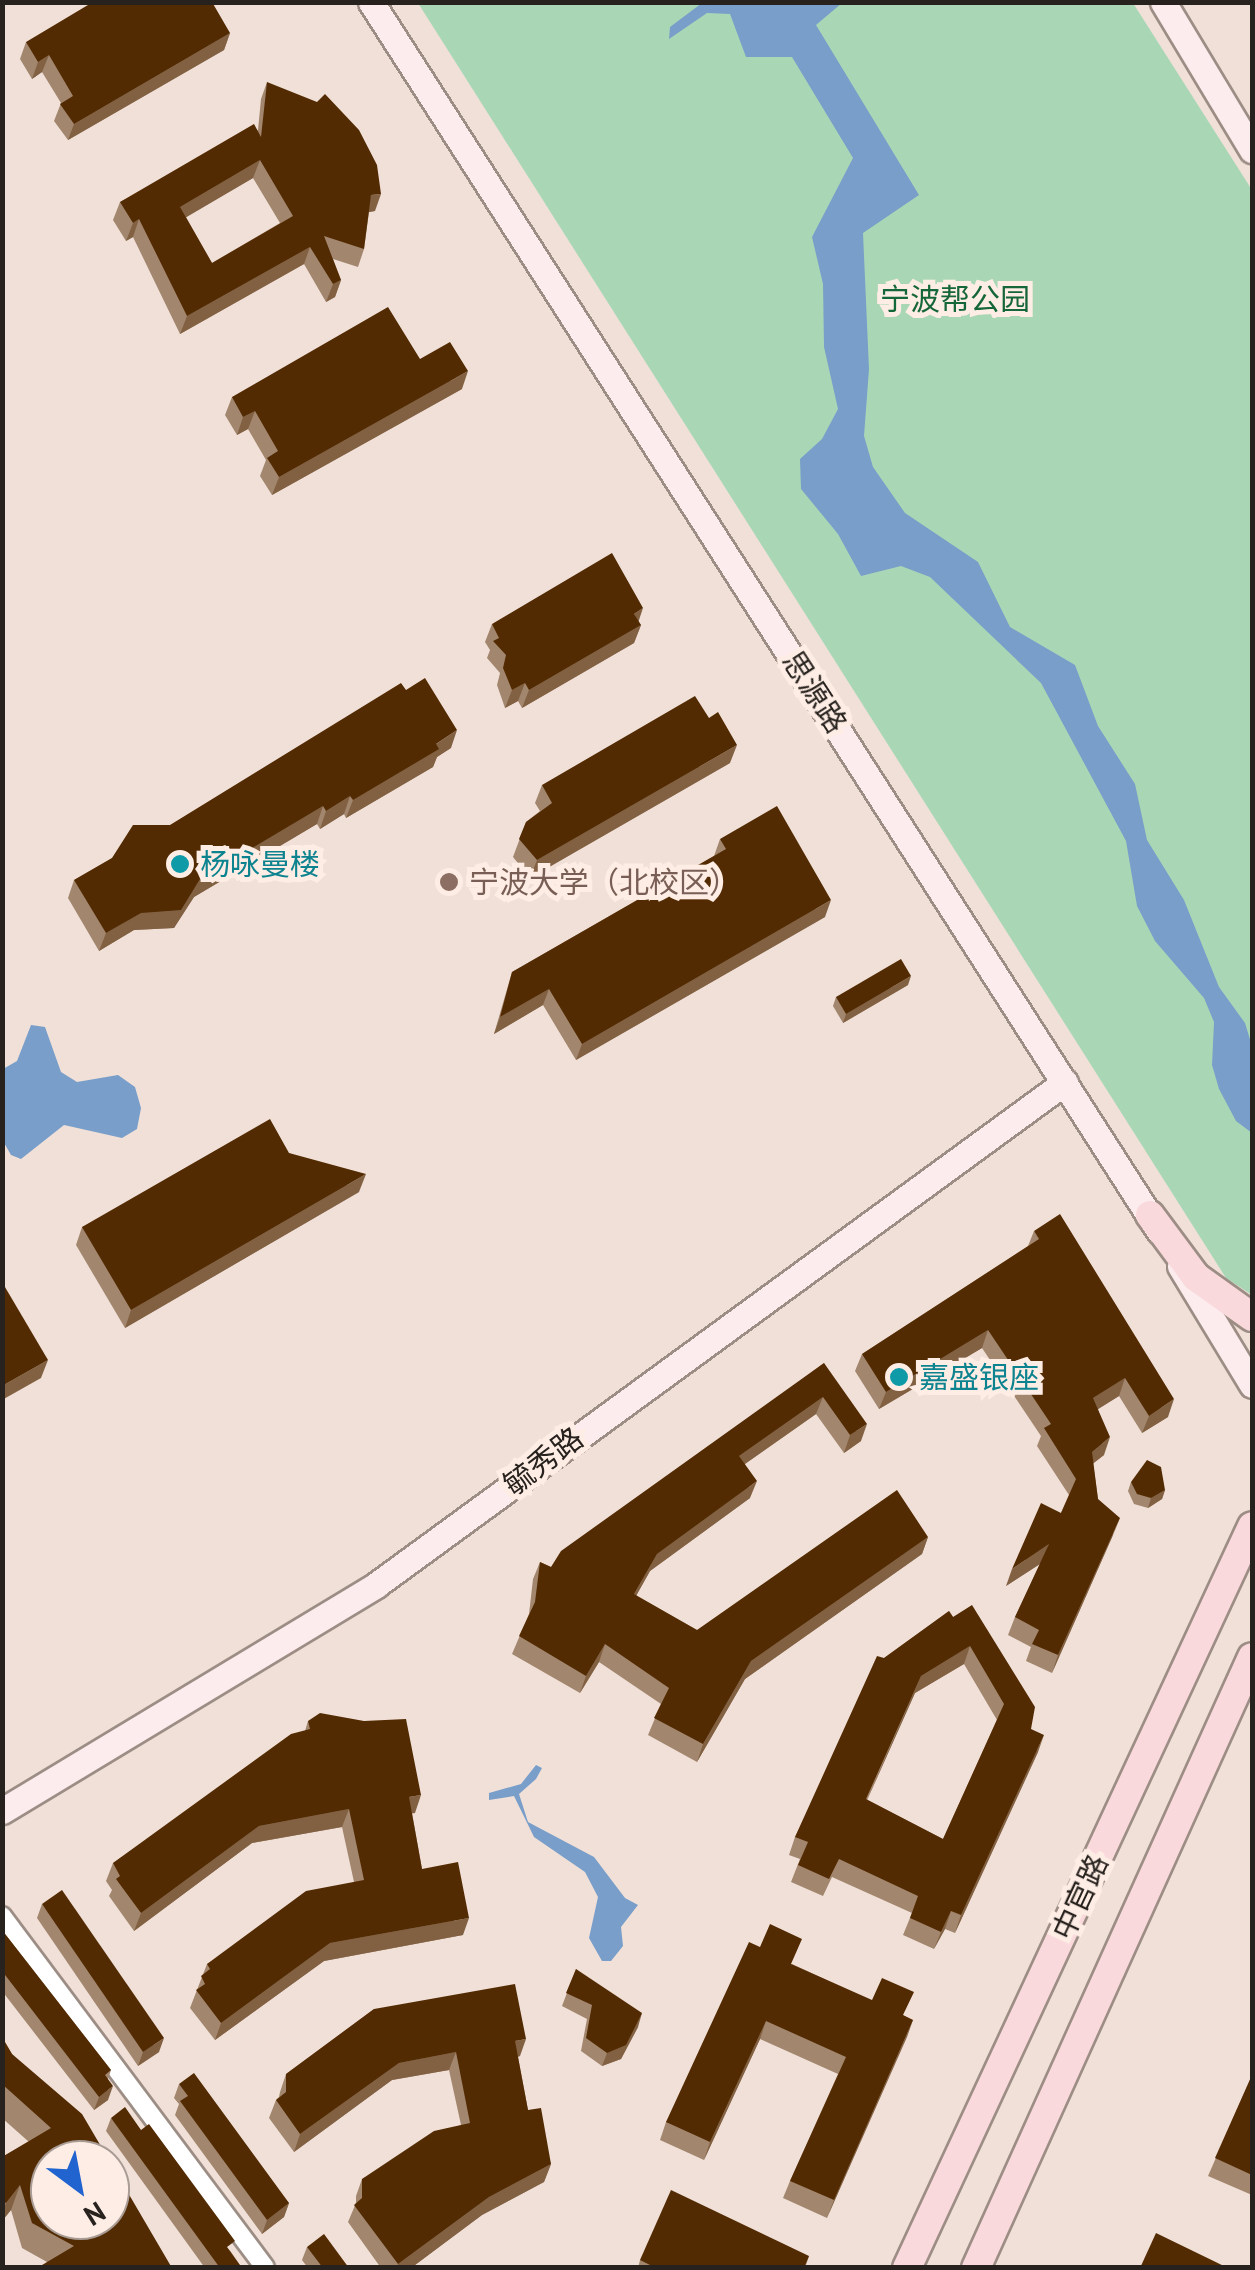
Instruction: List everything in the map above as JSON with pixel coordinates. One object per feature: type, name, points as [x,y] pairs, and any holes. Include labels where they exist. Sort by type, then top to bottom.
[{"type":"main road","points":[[1150,1215],[1196,1277],[1252,1317]]},
{"type":"main road","name":"中官路","points":[[908,2268],[1252,1526]]},
{"type":"main road","name":"中官路","points":[[976,2268],[1202,1759],[1252,1657]]},
{"type":"main road","points":[[1202,1759],[1252,1711]]},
{"type":"street","name":"思源路","points":[[371,2],[1150,1215],[1252,1385]]},
{"type":"street","points":[[1163,2],[1252,150]]},
{"type":"street","name":"毓秀路","points":[[2,1812],[376,1585],[1065,1082]]},
{"type":"street","points":[[2,1916],[265,2268]]},
{"type":"green space","name":"宁波帮公园","points":[[418,3],[1133,3],[1252,190],[1252,1295],[1226,1278]]},
{"type":"water","points":[[702,3],[842,3],[816,25],[919,195],[863,233],[869,369],[864,436],[873,467],[905,513],[978,562],[1010,627],[1075,665],[1098,726],[1135,784],[1147,840],[1184,900],[1219,987],[1245,1023],[1252,1046],[1252,1133],[1236,1121],[1219,1089],[1212,1065],[1214,1022],[1204,998],[1155,941],[1137,906],[1126,841],[1041,683],[930,577],[901,566],[861,576],[838,534],[801,489],[800,459],[822,439],[838,409],[824,347],[823,284],[812,237],[853,158],[792,57],[746,57],[730,14],[707,13],[669,39],[670,27]]},
{"type":"water","points":[[31,1025],[45,1027],[61,1072],[77,1082],[118,1075],[135,1087],[141,1108],[137,1129],[122,1138],[64,1125],[21,1159],[11,1155],[3,1141],[3,1069],[17,1061]]},
{"type":"water","points":[[536,1765],[542,1768],[536,1779],[519,1794],[528,1822],[594,1857],[625,1898],[638,1905],[621,1927],[623,1946],[611,1961],[602,1961],[589,1938],[598,1897],[585,1872],[534,1837],[514,1796],[489,1800],[489,1793],[521,1784]]},
{"type":"building","points":[[93,2],[212,2],[230,33],[74,124],[60,104],[73,96],[49,55],[38,62],[26,42]]},
{"type":"building","points":[[267,82],[317,102],[325,94],[359,130],[377,165],[381,194],[371,195],[364,249],[324,236],[341,280],[333,284],[310,247],[187,316],[139,219],[133,223],[120,202],[254,124],[261,137]],"holes":[[[260,160],[293,216],[212,263],[180,207]]]},
{"type":"building","points":[[388,307],[420,359],[450,342],[468,371],[279,477],[267,458],[278,451],[255,411],[243,417],[232,397]]},
{"type":"building","points":[[612,553],[643,608],[634,614],[641,625],[529,690],[525,683],[512,690],[503,668],[506,655],[493,641],[499,638],[492,624]]},
{"type":"building","points":[[425,678],[457,730],[436,744],[439,749],[353,800],[350,796],[326,811],[323,806],[200,879],[181,910],[141,913],[106,933],[74,880],[112,858],[133,825],[170,825],[401,683],[406,690]]},
{"type":"building","points":[[695,696],[709,718],[718,712],[737,745],[537,860],[519,839],[526,822],[552,803],[542,785]]},
{"type":"building","points":[[777,806],[831,900],[582,1044],[549,989],[500,1017],[512,972],[726,849],[720,839]]},
{"type":"building","points":[[901,959],[911,976],[846,1014],[836,997]]},
{"type":"building","points":[[270,1119],[289,1153],[366,1174],[131,1310],[82,1227]]},
{"type":"building","points":[[1060,1214],[1174,1399],[1149,1416],[1125,1378],[1093,1398],[1110,1437],[1092,1452],[1098,1499],[1120,1518],[1058,1655],[1032,1644],[1039,1630],[1015,1617],[1049,1544],[1012,1569],[1041,1503],[1061,1513],[1076,1479],[1044,1428],[1051,1424],[988,1330],[886,1392],[862,1354],[1039,1239],[1034,1231]]},
{"type":"building","points":[[2,1282],[48,1360],[2,1386]]},
{"type":"building","points":[[824,1363],[867,1424],[850,1435],[823,1397],[739,1456],[757,1481],[657,1554],[634,1594],[697,1630],[897,1490],[928,1537],[751,1661],[703,1744],[654,1718],[669,1688],[605,1644],[586,1676],[519,1636],[535,1602],[540,1562],[551,1567],[561,1551]]},
{"type":"building","points":[[1147,1460],[1161,1467],[1165,1490],[1151,1498],[1137,1494],[1131,1482]]},
{"type":"building","points":[[972,1605],[1035,1707],[1031,1729],[1044,1735],[961,1915],[951,1911],[941,1932],[910,1918],[918,1896],[839,1859],[829,1879],[798,1865],[808,1842],[795,1837],[877,1656],[884,1658],[949,1611],[953,1617]],"holes":[[[970,1646],[1004,1704],[943,1839],[866,1799],[921,1676]]]},
{"type":"building","points":[[320,1713],[364,1721],[406,1719],[421,1795],[409,1797],[422,1869],[458,1862],[469,1918],[330,1943],[221,2023],[196,1990],[205,1984],[201,1976],[210,1969],[207,1964],[306,1891],[364,1880],[349,1809],[259,1826],[141,1913],[116,1879],[120,1876],[113,1863],[291,1734],[310,1729],[308,1721]]},
{"type":"building","points":[[62,1890],[164,2038],[143,2052],[42,1904]]},
{"type":"building","points":[[770,1924],[802,1939],[791,1964],[872,2000],[882,1978],[914,1992],[903,2015],[913,2020],[834,2200],[790,2181],[846,2057],[766,2021],[710,2142],[666,2122],[749,1942],[760,1947]]},
{"type":"building","points":[[2,1930],[111,2070],[105,2075],[113,2086],[99,2097],[2,1971]]},
{"type":"building","points":[[576,1969],[642,2013],[626,2045],[607,2053],[586,2038],[592,2005],[566,1993]]},
{"type":"building","points":[[515,1984],[526,2039],[515,2041],[528,2110],[541,2108],[551,2164],[489,2197],[398,2264],[354,2205],[362,2198],[362,2179],[434,2131],[470,2123],[456,2052],[399,2063],[300,2134],[276,2100],[286,2092],[286,2074],[374,2009]]},
{"type":"building","points":[[2,2037],[12,2054],[82,2114],[97,2140],[31,2140],[51,2128],[2,2084]]},
{"type":"building","points":[[194,2073],[289,2203],[267,2220],[180,2101],[188,2096],[179,2084]]},
{"type":"building","points":[[1252,2075],[1252,2175],[1215,2158]]},
{"type":"building","points":[[125,2107],[141,2130],[149,2124],[235,2241],[227,2247],[242,2268],[220,2268],[111,2118]]},
{"type":"building","points":[[30,2140],[30,2217],[20,2185],[6,2203],[2,2201],[2,2157]]},
{"type":"building","points":[[671,2190],[809,2256],[804,2268],[656,2268],[640,2260]]},
{"type":"building","points":[[130,2196],[172,2268],[37,2268],[74,2246],[63,2240],[130,2240]]},
{"type":"building","points":[[1156,2233],[1228,2268],[1140,2268]]},
{"type":"building","points":[[324,2234],[349,2268],[323,2268],[307,2247]]},
{"type":"place","name":"杨咏曼楼","points":[[180,864]]},
{"type":"place","name":"宁波大学（北校区）","points":[[449,882]]},
{"type":"place","name":"嘉盛银座","points":[[899,1377]]}]
